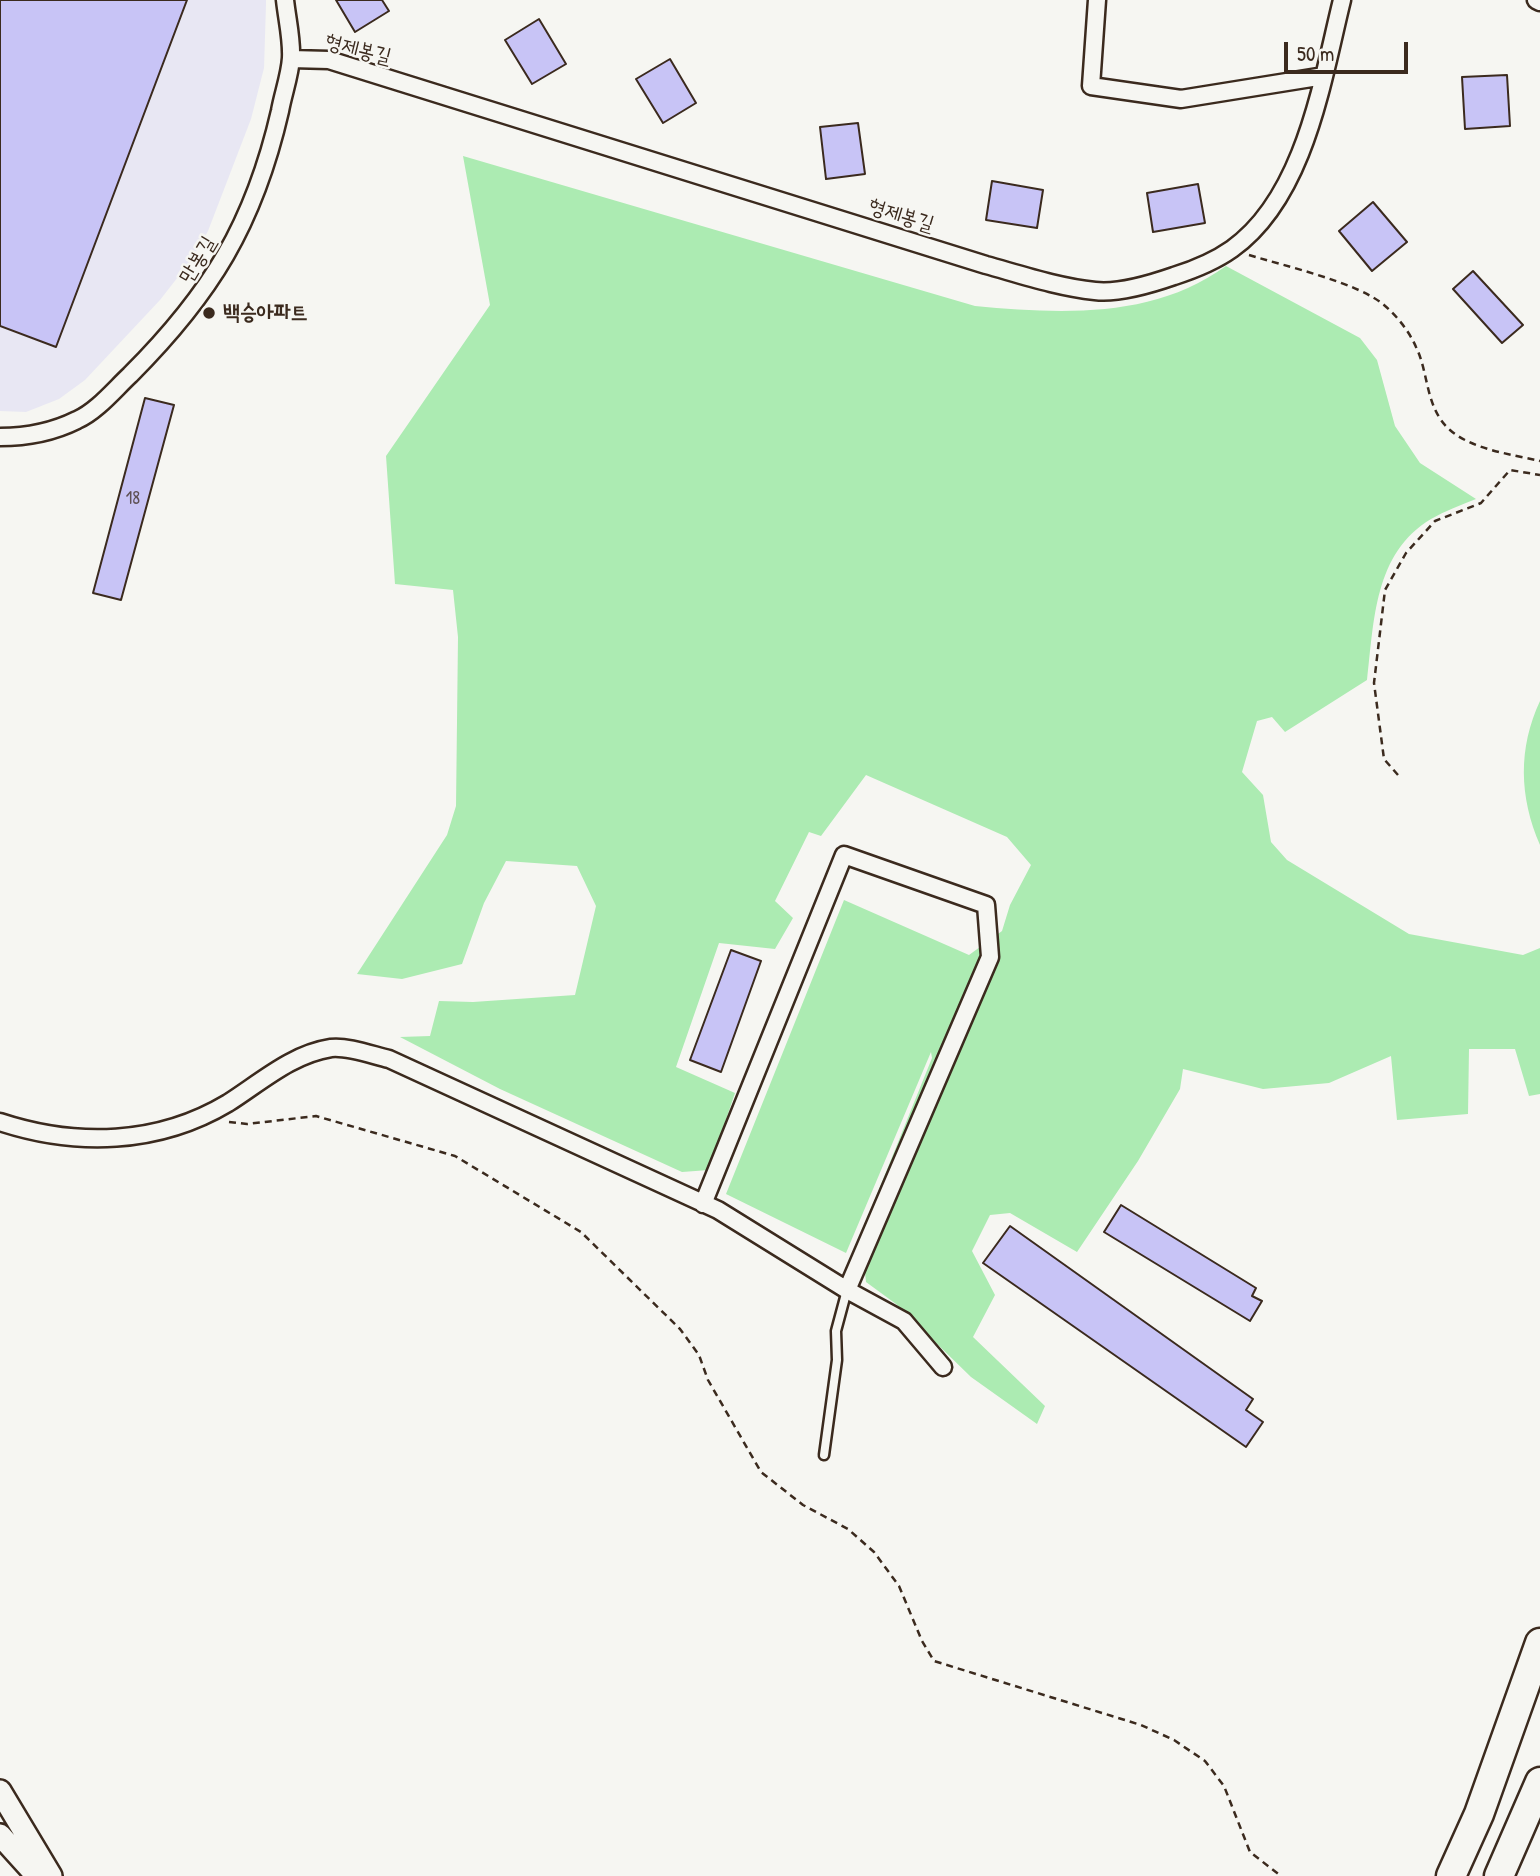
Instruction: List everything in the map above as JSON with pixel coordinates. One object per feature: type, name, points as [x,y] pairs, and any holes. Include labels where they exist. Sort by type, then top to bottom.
[{"type":"highway","points":[[1451,1876],[1479,1814],[1540,1643]]},
{"type":"highway","points":[[1499,1876],[1540,1782]]},
{"type":"street","name":"만봉길","points":[[0,438],[20,437],[56,429],[80,419],[140,365],[197,303],[229,253],[253,200],[275,130],[291,59],[285,0]]},
{"type":"street","points":[[1097,0],[1091,86],[1181,99],[1324,76]]},
{"type":"street","name":"형제봉길","points":[[291,59],[329,60],[1041,281],[1098,292],[1151,284],[1192,270],[1232,249],[1262,220],[1298,161],[1324,76],[1342,0]]},
{"type":"street","points":[[703,1203],[844,855],[986,905],[990,957],[847,1290]]},
{"type":"street","points":[[0,1122],[82,1140],[141,1135],[200,1117],[305,1054],[335,1048],[389,1059],[703,1203],[847,1290],[904,1321],[943,1367]]},
{"type":"street","points":[[0,1791],[51,1876]]},
{"type":"street","points":[[0,1835],[37,1876]]},
{"type":"lane","points":[[824,1455],[836,1360],[835,1331],[847,1290]]},
{"type":"path","points":[[1232,249],[1351,288],[1382,303],[1402,324],[1418,348],[1425,384],[1435,408],[1449,429],[1472,443],[1540,461]]},
{"type":"path","points":[[1398,775],[1384,759],[1374,683],[1385,590],[1406,553],[1434,521],[1481,503],[1510,470],[1540,475]]},
{"type":"path","points":[[200,1117],[247,1124],[316,1116],[366,1128],[455,1156],[581,1232],[686,1338],[699,1355],[708,1380],[761,1472],[803,1504],[848,1529],[874,1552],[899,1586],[922,1641],[934,1661],[1141,1725],[1174,1740],[1205,1761],[1224,1786],[1250,1852],[1281,1876]]},
{"type":"shaded area","points":[[0,0],[266,0],[264,68],[251,119],[208,231],[192,259],[160,300],[85,380],[59,399],[26,412],[0,411]]},
{"type":"green space","points":[[463,156],[975,306],[1073,311],[1137,304],[1168,296],[1198,283],[1226,266],[1360,338],[1377,360],[1395,426],[1420,463],[1476,499],[1431,519],[1412,533],[1398,550],[1380,590],[1367,680],[1285,732],[1272,717],[1257,721],[1242,772],[1263,795],[1271,842],[1287,860],[1409,934],[1523,955],[1540,948],[1540,1094],[1529,1096],[1515,1049],[1469,1049],[1468,1114],[1397,1120],[1391,1056],[1329,1083],[1263,1089],[1183,1069],[1180,1089],[1138,1161],[1077,1252],[1010,1213],[990,1215],[972,1251],[995,1295],[973,1337],[1045,1406],[1037,1424],[971,1377],[896,1304],[866,1282],[861,1234],[932,1058],[931,1052],[846,1253],[726,1194],[844,900],[969,955],[1002,931],[1010,905],[1031,865],[1007,837],[866,775],[821,836],[809,832],[775,901],[793,918],[775,949],[719,943],[676,1067],[735,1093],[709,1170],[682,1172],[500,1089],[400,1037],[430,1036],[439,1001],[473,1002],[575,995],[596,906],[577,866],[506,861],[484,903],[462,964],[402,979],[357,974],[447,835],[456,806],[458,637],[453,590],[395,584],[386,456],[490,305]]},
{"type":"green space","points":[[1540,701],[1540,845],[1528,809],[1524,773],[1528,737]]},
{"type":"building","points":[[0,0],[187,0],[56,347],[0,326]]},
{"type":"building","points":[[336,0],[382,0],[389,11],[355,32]]},
{"type":"building","points":[[539,19],[566,64],[532,84],[505,40]]},
{"type":"building","points":[[670,59],[696,103],[663,123],[636,79]]},
{"type":"building","points":[[1507,75],[1510,126],[1465,129],[1462,77]]},
{"type":"building","points":[[858,123],[865,174],[826,179],[820,127]]},
{"type":"building","points":[[992,181],[1043,190],[1037,228],[986,220]]},
{"type":"building","points":[[1198,184],[1205,223],[1153,232],[1147,193]]},
{"type":"building","points":[[1373,202],[1407,242],[1372,271],[1339,231]]},
{"type":"building","points":[[1473,271],[1523,325],[1502,343],[1453,289]]},
{"type":"building","points":[[145,398],[174,405],[121,600],[93,593]]},
{"type":"building","points":[[731,950],[761,961],[721,1072],[690,1060]]},
{"type":"building","points":[[1121,1205],[1256,1288],[1252,1296],[1262,1301],[1250,1321],[1104,1232]]},
{"type":"building","points":[[1010,1226],[1253,1399],[1246,1410],[1263,1422],[1246,1447],[983,1263]]},
{"type":"place","name":"백승아파트","points":[[209,313]]}]
